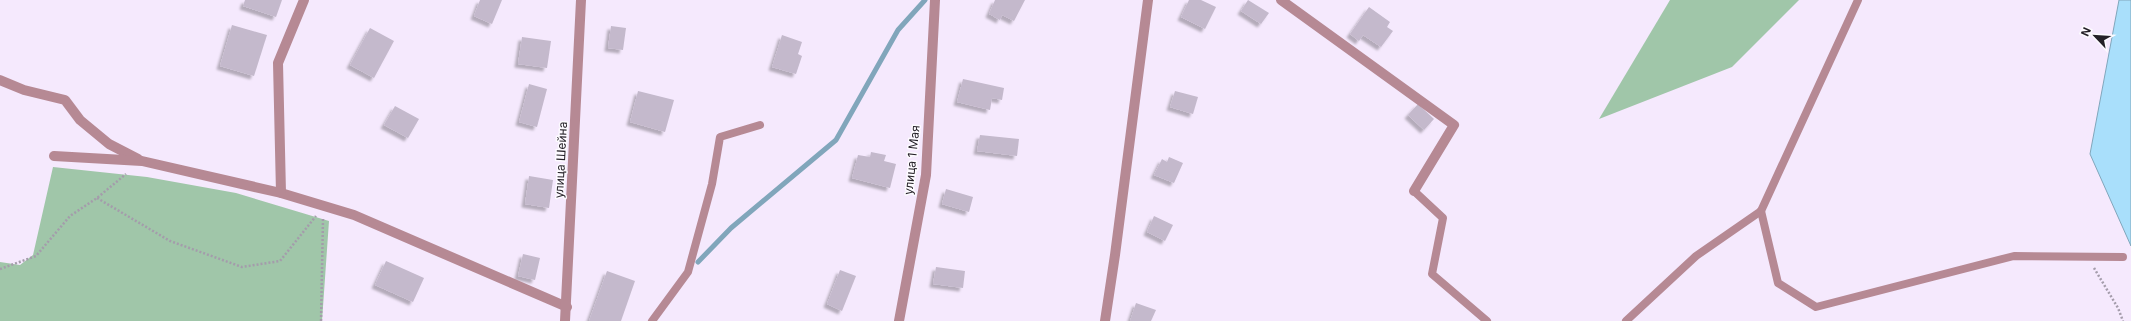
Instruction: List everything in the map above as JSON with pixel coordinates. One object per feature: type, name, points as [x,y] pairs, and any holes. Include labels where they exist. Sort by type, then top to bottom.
[{"type":"street","points":[[281,193],[278,63],[304,0]]},
{"type":"street","name":"улица Шейна","points":[[565,321],[567,308],[581,0]]},
{"type":"street","points":[[1105,321],[1115,256],[1148,0]]},
{"type":"street","points":[[1281,0],[1454,125],[1414,191]]},
{"type":"street","name":"улица 1 Мая","points":[[899,321],[926,175],[937,1]]},
{"type":"street","points":[[0,80],[24,90],[65,100],[80,120],[109,144],[142,161]]},
{"type":"street","points":[[54,156],[142,161],[281,193],[354,215],[567,308]]},
{"type":"lane","points":[[1626,321],[1696,256],[1762,211],[1858,0]]},
{"type":"lane","points":[[652,321],[688,272],[712,184],[720,137],[760,125]]},
{"type":"lane","points":[[1414,191],[1443,218],[1432,274],[1487,321]]},
{"type":"lane","points":[[1762,211],[1778,283],[1816,307],[2014,256],[2122,257]]},
{"type":"path","points":[[0,269],[36,256],[70,216],[97,198],[142,161]]},
{"type":"path","points":[[97,198],[170,241],[242,267],[280,261],[324,206]]},
{"type":"path","points":[[321,321],[324,206]]},
{"type":"path","points":[[2088,257],[2118,308],[2123,321]]},
{"type":"green space","points":[[1670,0],[1799,0],[1732,67],[1599,119]]},
{"type":"green space","points":[[53,167],[147,177],[236,193],[329,221],[322,321],[0,321],[0,262],[20,265],[33,255]]},
{"type":"water","points":[[2119,0],[2131,0],[2131,246],[2090,154]]},
{"type":"building","points":[[245,0],[282,0],[276,17],[243,6]]},
{"type":"building","points":[[480,0],[502,0],[492,24],[474,16]]},
{"type":"building","points":[[995,0],[1025,0],[1014,21],[1002,15],[1000,20],[989,14]]},
{"type":"building","points":[[1189,0],[1201,0],[1216,7],[1205,29],[1181,17]]},
{"type":"building","points":[[1248,0],[1269,13],[1261,24],[1241,11]]},
{"type":"building","points":[[1369,7],[1390,22],[1387,27],[1393,31],[1381,47],[1363,35],[1359,41],[1350,34]]},
{"type":"building","points":[[232,25],[267,35],[254,76],[220,66]]},
{"type":"building","points":[[611,26],[626,28],[623,50],[608,48]]},
{"type":"building","points":[[370,28],[394,41],[374,78],[350,65]]},
{"type":"building","points":[[782,35],[802,42],[798,54],[802,56],[796,74],[772,67]]},
{"type":"building","points":[[522,37],[551,41],[547,68],[518,64]]},
{"type":"building","points":[[963,79],[1004,88],[1002,100],[992,98],[990,110],[957,102]]},
{"type":"building","points":[[529,84],[547,89],[537,127],[519,122]]},
{"type":"building","points":[[638,91],[674,100],[665,132],[630,122]]},
{"type":"building","points":[[1175,91],[1198,97],[1193,114],[1170,107]]},
{"type":"building","points":[[1418,104],[1434,119],[1424,130],[1408,115]]},
{"type":"building","points":[[395,106],[419,119],[408,138],[384,125]]},
{"type":"building","points":[[980,135],[1019,139],[1017,156],[977,151]]},
{"type":"building","points":[[871,152],[886,155],[884,161],[896,164],[890,188],[852,178],[858,155],[870,157]]},
{"type":"building","points":[[1169,157],[1183,163],[1174,183],[1154,175],[1162,159],[1167,162]]},
{"type":"building","points":[[529,176],[553,180],[549,208],[525,204]]},
{"type":"building","points":[[946,189],[973,197],[969,212],[942,204]]},
{"type":"building","points":[[1154,216],[1173,225],[1165,241],[1147,232]]},
{"type":"building","points":[[523,254],[540,258],[535,280],[518,276]]},
{"type":"building","points":[[386,261],[424,278],[413,302],[375,285]]},
{"type":"building","points":[[936,267],[965,271],[963,288],[933,284]]},
{"type":"building","points":[[840,270],[856,276],[842,311],[827,304]]},
{"type":"building","points":[[607,271],[635,281],[621,321],[589,321]]},
{"type":"building","points":[[1136,303],[1156,310],[1151,321],[1130,321]]},
{"type":"waterway","points":[[698,262],[731,228],[836,140],[898,30],[925,0]]}]
